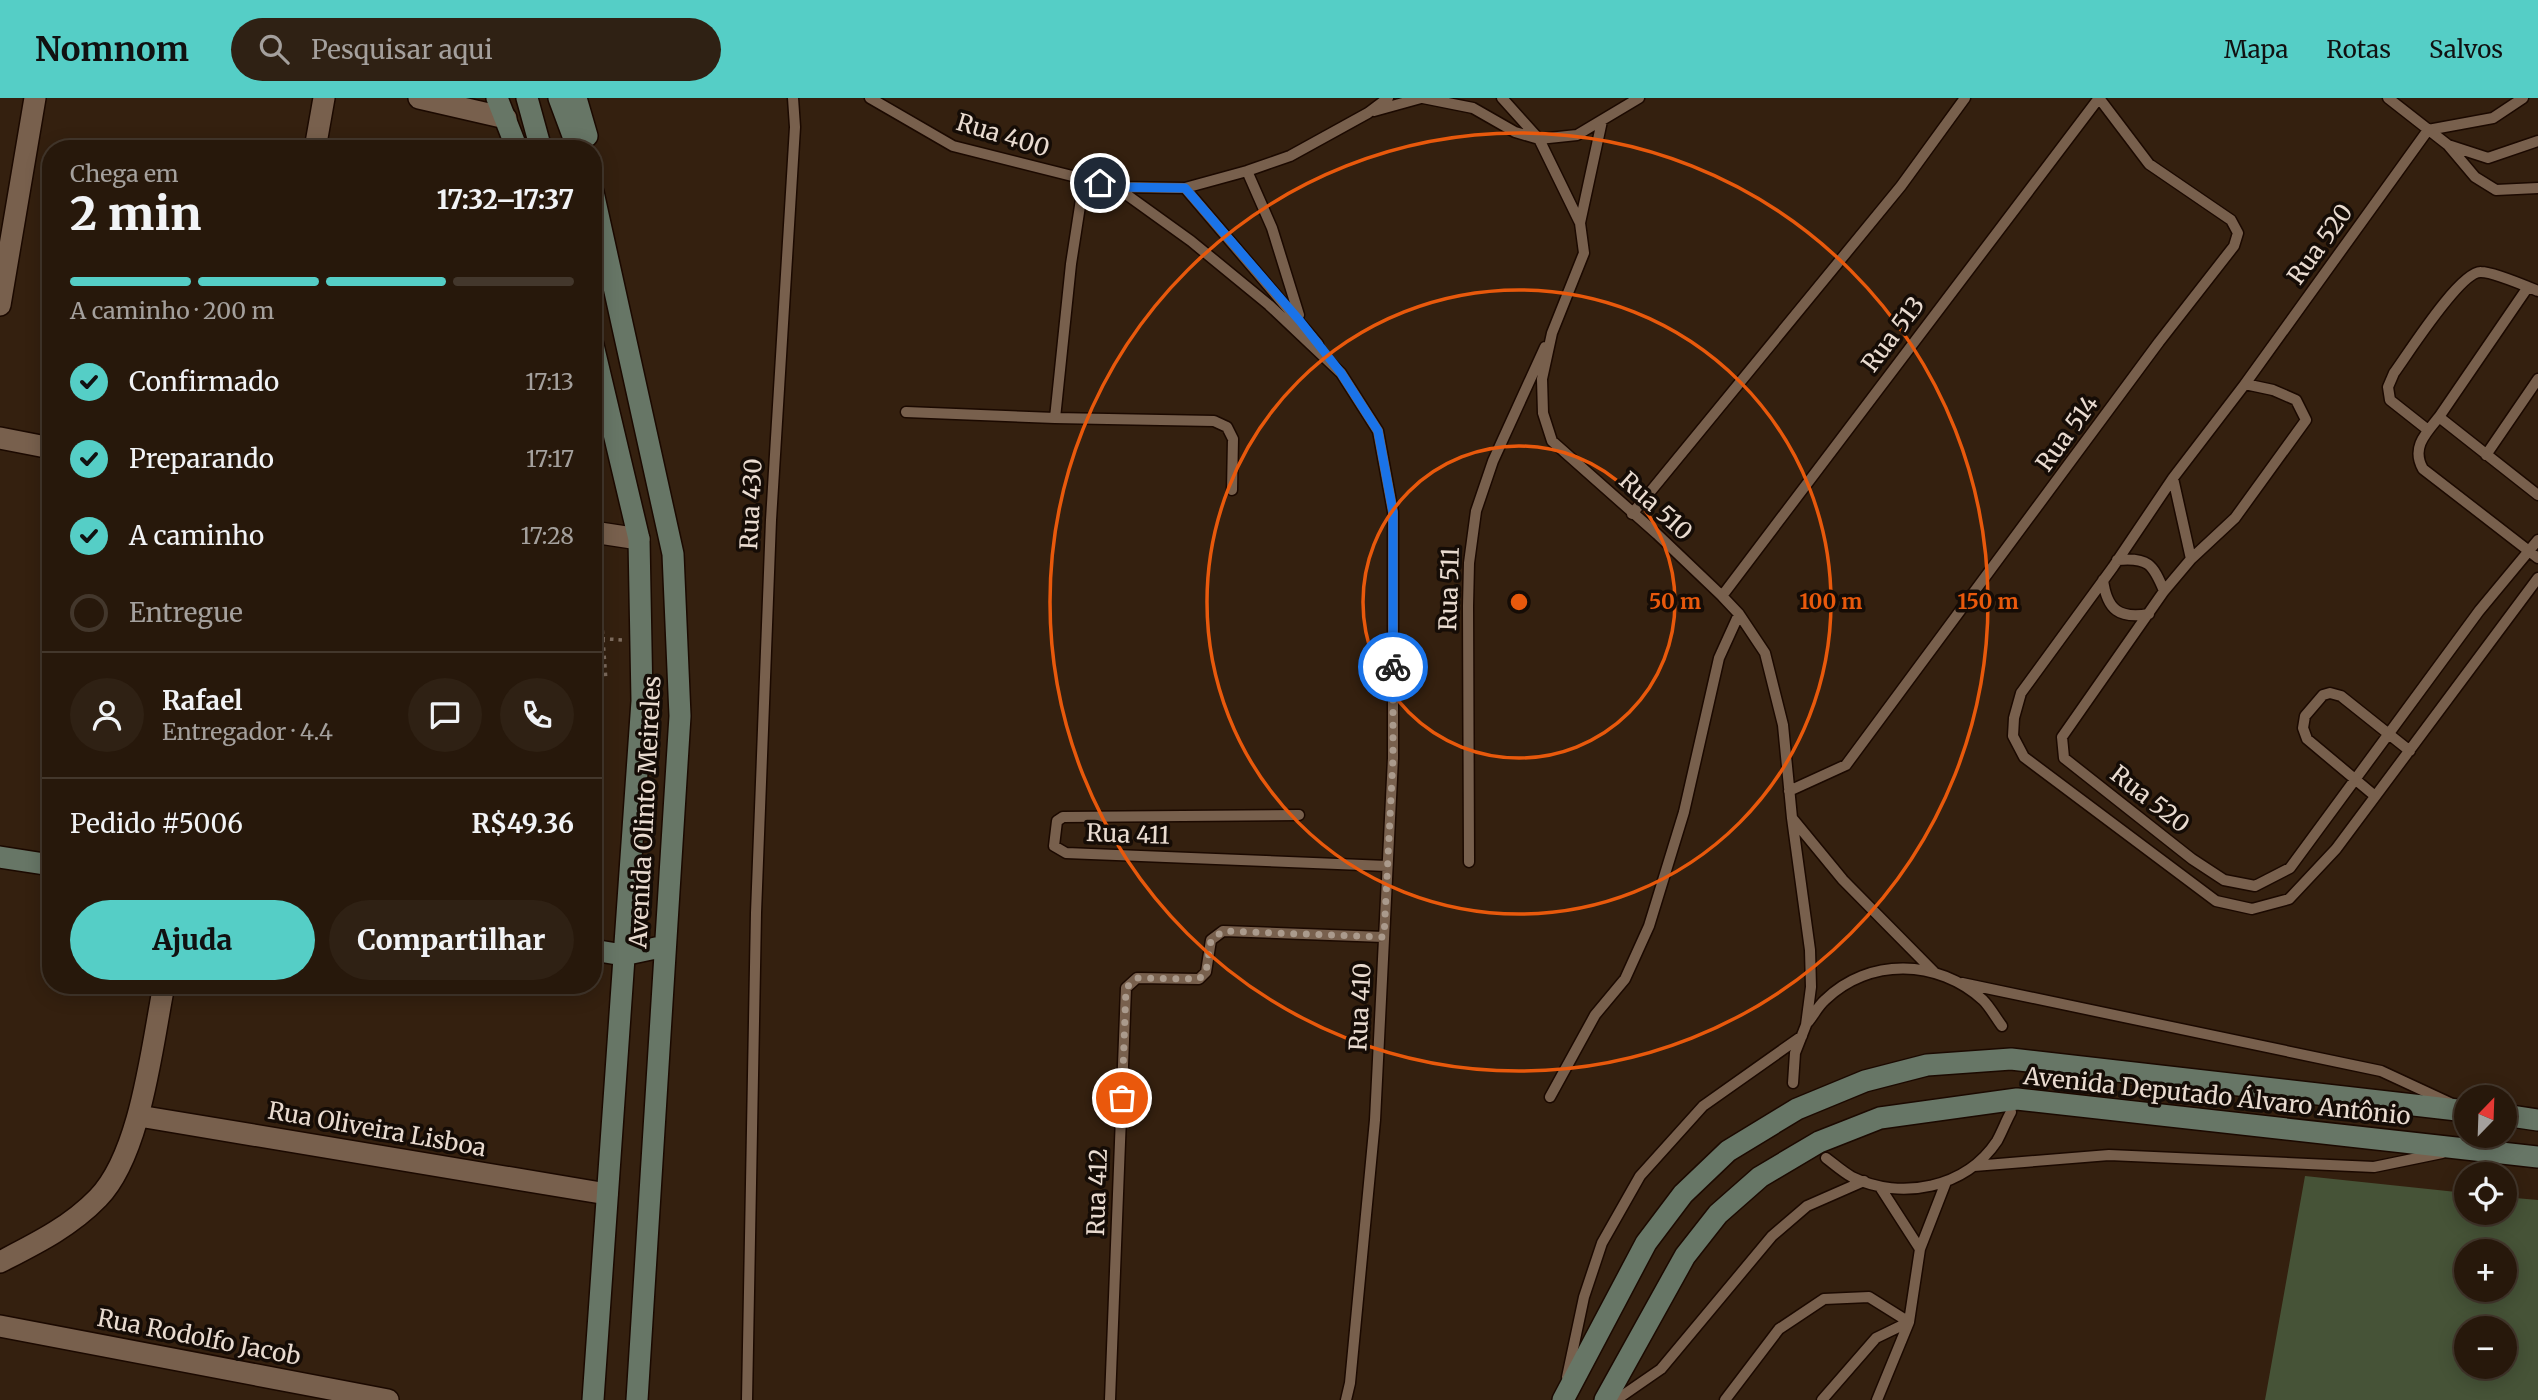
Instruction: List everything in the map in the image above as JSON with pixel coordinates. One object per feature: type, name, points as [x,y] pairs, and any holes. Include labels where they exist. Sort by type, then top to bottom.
[{"type":"main road","points":[[497,98],[514,140]]},
{"type":"main road","points":[[527,98],[539,140]]},
{"type":"main road","points":[[559,98],[575,140]]},
{"type":"main road","points":[[576,98],[587,140]]},
{"type":"main road","name":"Avenida Olinto Meireles","points":[[602,233],[673,554],[680,716],[637,1400]]},
{"type":"main road","name":"Avenida Olinto Meireles","points":[[593,1400],[642,701],[639,539],[602,383]]},
{"type":"main road","points":[[0,857],[42,864]]},
{"type":"main road","points":[[602,952],[623,955],[665,946]]},
{"type":"main road","name":"Avenida Deputado Álvaro Antônio","points":[[1562,1400],[1646,1242],[1683,1194],[1728,1151],[1797,1109],[1865,1081],[1927,1065],[2011,1059],[2454,1109]]},
{"type":"main road","name":"Avenida Deputado Álvaro Antônio","points":[[1605,1400],[1685,1256],[1718,1214],[1760,1177],[1819,1142],[1880,1118],[2017,1099],[2538,1157]]},
{"type":"main road","points":[[2517,1117],[2538,1120]]},
{"type":"street","points":[[0,305],[35,98]]},
{"type":"street","points":[[316,140],[324,98]]},
{"type":"street","points":[[419,98],[506,118]]},
{"type":"street","points":[[0,438],[42,446]]},
{"type":"street","points":[[602,533],[639,539]]},
{"type":"street","points":[[0,1262],[59,1231],[100,1197],[121,1162],[139,1116],[162,994]]},
{"type":"street","name":"Rua Oliveira Lisboa","points":[[139,1116],[607,1194]]},
{"type":"street","name":"Rua Rodolfo Jacob","points":[[3,1325],[388,1400]]},
{"type":"lane","name":"Rua 430","points":[[747,1400],[757,913],[771,520],[795,127],[793,98]]},
{"type":"lane","name":"Rua 400","points":[[870,98],[953,146],[1116,187],[1185,188],[1247,171],[1290,156],[1368,113]]},
{"type":"lane","points":[[1368,113],[1388,98]]},
{"type":"lane","points":[[1368,113],[1422,98],[1473,108],[1515,132],[1539,139],[1577,135],[1639,98]]},
{"type":"lane","name":"Rua 510","points":[[1502,98],[1539,139],[1580,223],[1584,253],[1552,333],[1542,379],[1542,413],[1552,441],[1722,596],[1739,614],[1765,653],[1783,725],[1792,818],[1810,950],[1811,988],[1804,1030],[1795,1053],[1793,1083]]},
{"type":"lane","points":[[1612,98],[1621,108]]},
{"type":"lane","points":[[1632,514],[1901,186],[1965,98]]},
{"type":"lane","name":"Rua 513","points":[[1722,596],[2099,98]]},
{"type":"lane","name":"Rua 514","points":[[1789,791],[1846,765],[2159,342],[2234,246],[2238,233],[2231,220],[2148,164],[2099,98]]},
{"type":"lane","points":[[2388,98],[2448,145],[2475,177],[2496,190],[2538,188]]},
{"type":"lane","points":[[2428,130],[2493,118],[2523,98]]},
{"type":"lane","name":"Rua 510","points":[[1580,223],[1602,121]]},
{"type":"lane","name":"Rua 520","points":[[2428,130],[2245,384],[2173,478],[2021,693],[2014,719],[2013,736],[2024,757],[2147,852],[2216,901],[2252,909],[2289,899],[2336,849],[2538,579]]},
{"type":"lane","points":[[2448,145],[2488,158],[2538,141]]},
{"type":"lane","points":[[1247,171],[1272,228],[1300,321]]},
{"type":"lane","points":[[1055,418],[1071,264],[1084,180]]},
{"type":"lane","name":"Rua 410","points":[[1116,187],[1191,241],[1269,304],[1341,373],[1378,431],[1393,512],[1393,758],[1375,1120],[1350,1383],[1346,1400]]},
{"type":"lane","points":[[1185,188],[1300,321],[1341,373]]},
{"type":"lane","points":[[2428,430],[2389,400],[2388,387],[2394,373],[2449,296],[2468,276],[2480,272],[2533,289],[2428,430],[2418,448],[2418,459],[2423,469],[2534,554]]},
{"type":"lane","name":"Rua 511","points":[[1469,862],[1468,606],[1469,563],[1476,511],[1506,430],[1552,333]]},
{"type":"lane","points":[[2486,455],[2538,379]]},
{"type":"lane","name":"Rua 520","points":[[2245,384],[2273,390],[2296,400],[2306,420],[2235,518],[2192,559],[2164,591],[2088,696],[2062,737],[2064,758],[2192,859],[2224,880],[2255,886],[2290,868],[2479,611],[2534,554],[2538,540]]},
{"type":"lane","points":[[906,412],[1214,421],[1227,427],[1233,439],[1232,490]]},
{"type":"lane","points":[[2440,417],[2538,495]]},
{"type":"lane","points":[[2173,478],[2192,559]]},
{"type":"lane","points":[[2117,560],[2137,559],[2146,562],[2158,574],[2164,591]]},
{"type":"lane","points":[[2103,580],[2108,600],[2113,607],[2129,615],[2149,614]]},
{"type":"lane","points":[[1550,1097],[1595,1015],[1625,979],[1649,926],[1684,812],[1719,659],[1739,614]]},
{"type":"lane","points":[[2375,796],[2306,739],[2303,728],[2305,716],[2323,695],[2330,693],[2341,696],[2410,751]]},
{"type":"lane","name":"Rua 411","points":[[1299,815],[1063,817],[1058,821],[1054,846],[1066,853],[1387,866]]},
{"type":"lane","points":[[2125,834],[2128,825],[2140,817]]},
{"type":"lane","points":[[1792,818],[1843,880],[1934,972]]},
{"type":"lane","points":[[2147,852],[2161,844],[2163,835]]},
{"type":"lane","name":"Rua 412","points":[[1110,1400],[1126,988],[1137,978],[1199,979],[1206,972],[1211,940],[1223,931],[1384,937]]},
{"type":"lane","points":[[1562,1400],[1584,1297],[1602,1243],[1640,1176],[1703,1106],[1804,1030],[1824,1001],[1847,983],[1875,971],[1904,967],[1934,972],[1962,983],[2381,1071],[2454,1104]]},
{"type":"lane","points":[[1962,983],[1985,1002],[2002,1026]]},
{"type":"lane","points":[[1826,1158],[1851,1176],[1880,1187],[1913,1189],[1946,1182],[1974,1166],[1996,1142],[2011,1112]]},
{"type":"lane","points":[[1974,1166],[2109,1155],[2374,1167],[2459,1149]]},
{"type":"lane","points":[[1616,1400],[1661,1369],[1772,1236],[1807,1206],[1864,1181]]},
{"type":"lane","points":[[1877,1400],[1909,1322],[1920,1249],[1946,1182]]},
{"type":"lane","points":[[1880,1187],[1920,1249]]},
{"type":"lane","points":[[1725,1400],[1779,1329],[1824,1299],[1868,1297],[1909,1322]]},
{"type":"lane","points":[[1822,1400],[1876,1338],[1909,1322]]},
{"type":"path","points":[[606,681],[602,638],[641,641]]},
{"type":"green space","points":[[2305,1176],[2454,1192],[2454,1225],[2517,1225],[2517,1198],[2538,1200],[2538,1400],[2265,1400]]},
{"type":"way so far","points":[[1122,1098],[1126,988],[1132,981],[1137,978],[1199,979],[1206,972],[1211,940],[1223,931],[1384,937],[1393,758],[1393,667]]},
{"type":"route","points":[[1100,183],[1116,187],[1185,188],[1300,321],[1341,373],[1378,431],[1393,512],[1393,667]]}]
